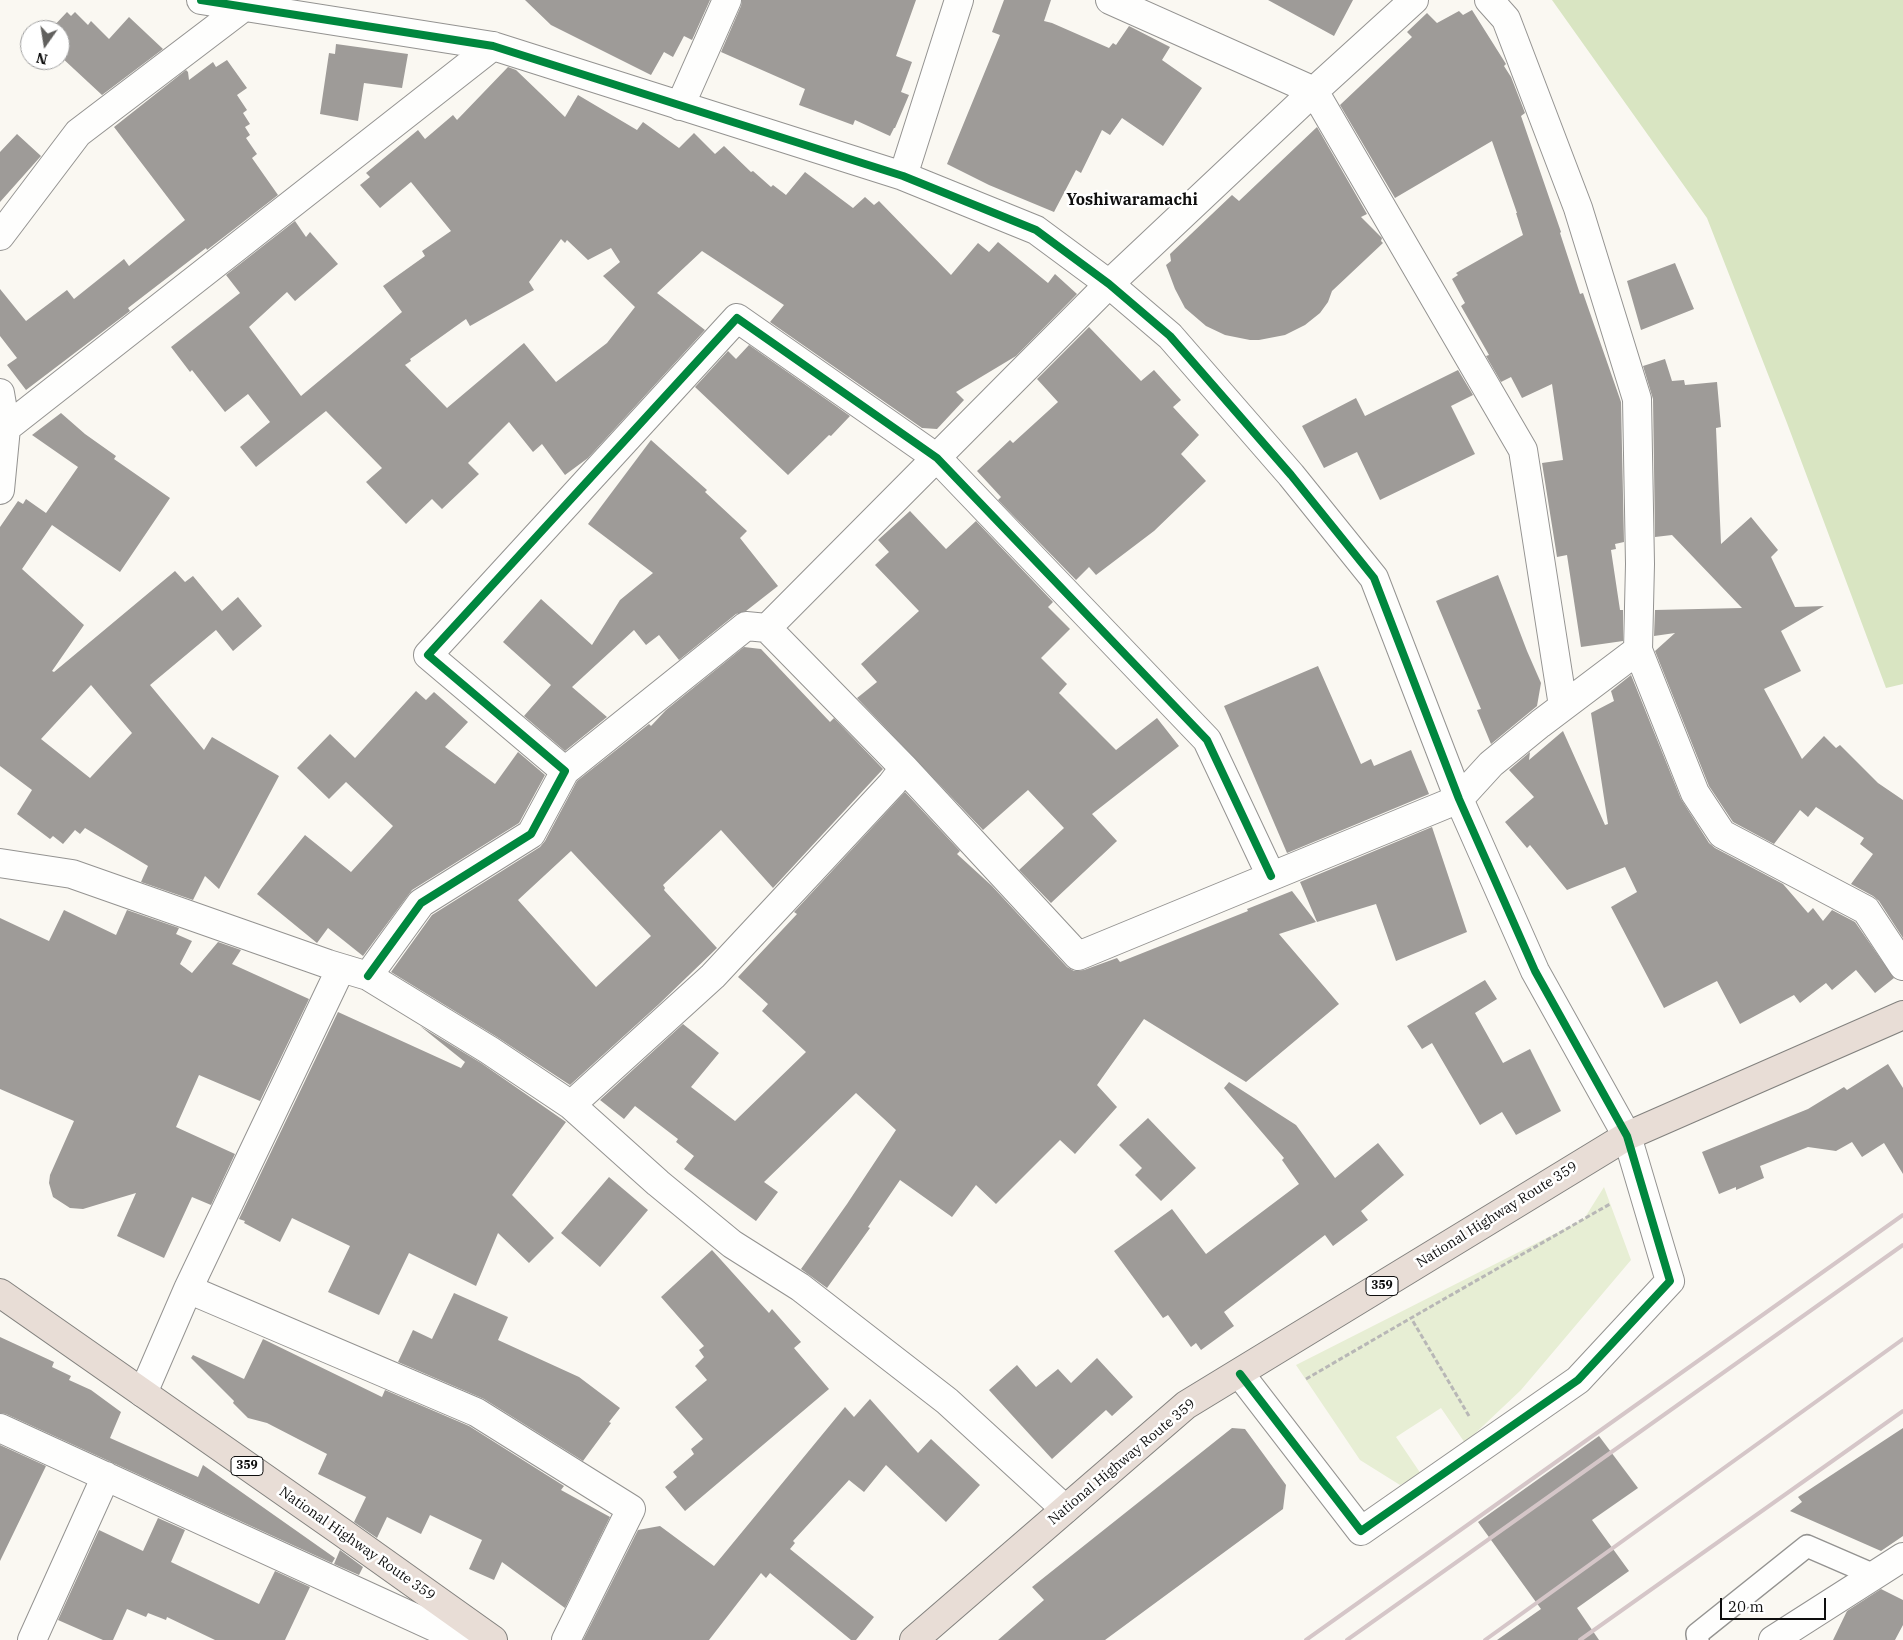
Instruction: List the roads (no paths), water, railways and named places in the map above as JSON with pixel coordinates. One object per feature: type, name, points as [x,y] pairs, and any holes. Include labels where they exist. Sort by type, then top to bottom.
[{"type":"highway","name":"National Highway Route 359","points":[[914,1640],[1186,1405],[1240,1374],[1626,1136],[1903,1015]]},
{"type":"highway","name":"National Highway Route 359","points":[[0,1293],[493,1640]]},
{"type":"street","points":[[201,0],[493,46],[903,176],[1036,230],[1109,284],[1170,336],[1291,475],[1374,578],[1459,799],[1535,971],[1626,1136],[1670,1281],[1578,1380],[1362,1531],[1240,1374]]},
{"type":"street","points":[[680,106],[727,0]]},
{"type":"street","points":[[903,176],[958,0]]},
{"type":"street","points":[[1110,0],[1314,91],[1523,450],[1563,706]]},
{"type":"street","points":[[768,628],[1109,284],[1314,91],[1414,0]]},
{"type":"street","points":[[1489,0],[1506,19],[1578,208],[1636,399],[1640,564],[1638,650],[1695,793],[1722,834],[1866,910],[1903,966]]},
{"type":"street","points":[[0,236],[78,134],[245,6]]},
{"type":"street","points":[[6,428],[493,46]]},
{"type":"street","points":[[565,771],[428,655],[737,318],[937,458],[1207,740],[1271,876]]},
{"type":"street","points":[[0,393],[6,428],[0,490]]},
{"type":"street","points":[[368,976],[421,902],[532,834],[565,771],[746,626],[768,628],[904,768],[1078,956],[1459,799],[1491,764],[1563,706],[1638,650]]},
{"type":"street","points":[[572,1105],[713,976],[892,784],[904,768]]},
{"type":"street","points":[[0,863],[72,874],[368,976],[489,1050],[572,1105],[658,1183],[732,1244],[800,1287],[947,1400],[1065,1509]]},
{"type":"street","points":[[142,1393],[188,1290],[342,968]]},
{"type":"street","points":[[188,1290],[476,1412],[631,1509],[566,1640]]},
{"type":"street","points":[[0,1428],[463,1640]]},
{"type":"street","points":[[32,1640],[106,1476]]},
{"type":"street","points":[[1773,1640],[1894,1565]]},
{"type":"lane","points":[[1698,1640],[1697,1634],[1807,1546],[1894,1565]]},
{"type":"railway","points":[[1306,1640],[1903,1215]]},
{"type":"railway","points":[[1347,1640],[1903,1245]]},
{"type":"railway","points":[[1485,1640],[1903,1339]]},
{"type":"railway","points":[[1580,1640],[1903,1411]]},
{"type":"district","name":"Yoshiwaramachi","points":[[1132,200]]}]
